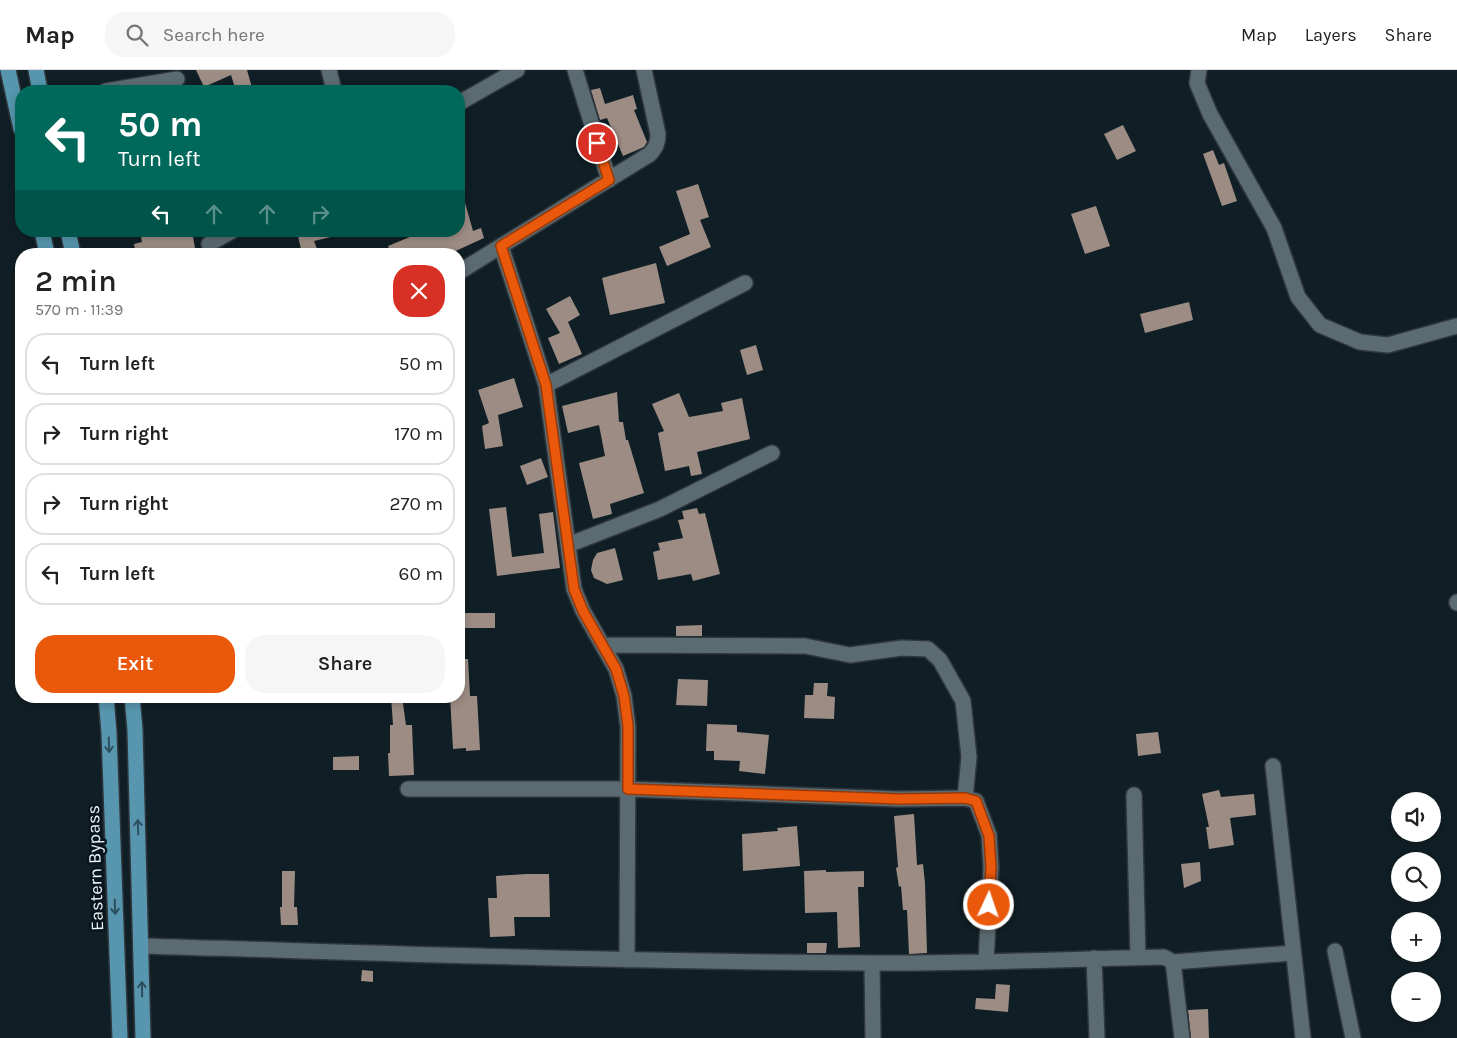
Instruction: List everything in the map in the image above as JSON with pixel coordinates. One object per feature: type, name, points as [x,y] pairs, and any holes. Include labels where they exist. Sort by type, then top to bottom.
[{"type":"main road","points":[[8,70],[15,102]]},
{"type":"main road","points":[[36,70],[39,85]]},
{"type":"main road","name":"Eastern Bypass","points":[[107,703],[120,1038]]},
{"type":"main road","points":[[133,703],[135,730],[143,1038]]},
{"type":"street","points":[[329,70],[333,85]]},
{"type":"street","points":[[465,100],[517,70]]},
{"type":"street","points":[[575,70],[609,180]]},
{"type":"street","points":[[465,268],[650,154],[658,142],[658,134],[644,70]]},
{"type":"street","points":[[1199,70],[1197,83],[1210,114],[1274,228],[1298,297],[1320,325],[1360,342],[1388,345],[1457,326]]},
{"type":"street","points":[[145,85],[177,80]]},
{"type":"street","points":[[208,243],[220,237]]},
{"type":"street","points":[[501,246],[546,385],[574,589],[583,611],[616,669],[624,696],[628,726],[627,960]]},
{"type":"street","points":[[546,385],[745,283]]},
{"type":"street","points":[[568,545],[660,509],[772,453]]},
{"type":"street","points":[[603,645],[805,646],[850,655],[902,648],[928,649],[940,660],[963,701],[969,756],[965,798]]},
{"type":"street","points":[[1273,766],[1293,953],[1299,1037]]},
{"type":"street","points":[[408,789],[628,789],[899,799],[965,798],[976,801],[989,836],[991,867],[986,962]]},
{"type":"street","points":[[1134,795],[1138,957]]},
{"type":"street","points":[[141,946],[627,960],[872,964],[1164,956],[1173,962],[1293,953]]},
{"type":"street","points":[[1335,951],[1353,1038]]},
{"type":"street","points":[[1094,958],[1097,1038]]},
{"type":"street","points":[[1173,962],[1182,1038]]},
{"type":"street","points":[[872,964],[873,1038]]},
{"type":"building","points":[[196,70],[247,70],[251,85],[234,85],[231,75],[208,85],[203,85]]},
{"type":"building","points":[[600,88],[605,104],[633,95],[637,109],[634,110],[647,142],[644,147],[623,156],[607,118],[600,120],[591,90]]},
{"type":"building","points":[[1123,125],[1136,151],[1117,160],[1104,134]]},
{"type":"building","points":[[1213,150],[1219,165],[1224,163],[1237,201],[1222,206],[1203,154]]},
{"type":"building","points":[[698,184],[709,217],[700,220],[711,247],[667,266],[659,247],[690,234],[676,191]]},
{"type":"building","points":[[465,203],[473,231],[481,228],[484,238],[462,248],[389,248],[388,246],[410,237],[465,237]]},
{"type":"building","points":[[1096,206],[1110,246],[1085,254],[1071,214]]},
{"type":"building","points":[[141,237],[193,237],[195,248],[135,248],[134,244],[142,242]]},
{"type":"building","points":[[298,237],[331,237],[314,241],[317,248],[301,248]]},
{"type":"building","points":[[656,263],[665,303],[610,315],[602,278]]},
{"type":"building","points":[[570,296],[580,315],[568,322],[582,354],[559,364],[548,338],[560,333],[546,309]]},
{"type":"building","points":[[1189,302],[1193,320],[1145,333],[1140,314]]},
{"type":"building","points":[[756,345],[763,370],[747,375],[740,350]]},
{"type":"building","points":[[514,378],[523,407],[498,415],[503,446],[485,449],[482,426],[489,423],[478,390]]},
{"type":"building","points":[[617,392],[619,422],[623,422],[626,440],[628,440],[644,493],[610,504],[612,514],[593,519],[579,463],[605,456],[599,425],[568,433],[562,406]]},
{"type":"building","points":[[679,393],[689,417],[723,411],[721,403],[742,398],[750,439],[697,452],[702,474],[691,476],[689,466],[665,471],[658,433],[664,431],[652,404]]},
{"type":"building","points":[[541,458],[548,477],[527,485],[520,466]]},
{"type":"building","points":[[506,507],[512,557],[544,553],[539,514],[553,512],[560,568],[497,576],[489,509]]},
{"type":"building","points":[[697,508],[699,514],[705,513],[720,574],[693,581],[691,574],[658,580],[653,552],[660,550],[658,543],[683,538],[678,520],[684,519],[682,511]]},
{"type":"building","points":[[615,548],[623,580],[607,584],[594,578],[591,570],[593,560],[597,553]]},
{"type":"building","points":[[465,613],[495,613],[495,628],[465,628]]},
{"type":"building","points":[[702,625],[702,636],[676,636],[676,626]]},
{"type":"building","points":[[465,659],[468,659],[470,696],[477,696],[480,750],[466,751],[466,748],[453,749],[450,703],[465,703]]},
{"type":"building","points":[[678,679],[708,680],[707,706],[676,705]]},
{"type":"building","points":[[814,683],[828,683],[827,696],[835,697],[834,719],[804,718],[805,695],[813,695]]},
{"type":"building","points":[[391,703],[403,703],[406,725],[412,725],[414,775],[389,776],[390,725],[393,725]]},
{"type":"building","points":[[707,724],[737,725],[737,732],[769,735],[765,774],[739,771],[740,761],[714,760],[714,751],[706,751]]},
{"type":"building","points":[[1158,732],[1161,753],[1138,756],[1136,734]]},
{"type":"building","points":[[359,756],[359,770],[333,770],[333,757]]},
{"type":"building","points":[[1219,790],[1221,797],[1254,794],[1256,815],[1230,818],[1234,845],[1209,849],[1206,827],[1209,827],[1202,794]]},
{"type":"building","points":[[914,814],[917,865],[923,864],[925,883],[927,953],[909,954],[907,910],[903,910],[901,886],[899,887],[896,868],[898,867],[894,816]]},
{"type":"building","points":[[797,826],[800,866],[743,871],[742,834],[778,831],[777,828]]},
{"type":"building","points":[[1200,862],[1201,881],[1184,888],[1181,864]]},
{"type":"building","points":[[826,870],[826,872],[864,871],[864,887],[858,887],[860,947],[838,948],[837,912],[805,913],[804,871]]},
{"type":"building","points":[[282,871],[295,871],[294,907],[297,907],[298,925],[281,925]]},
{"type":"building","points":[[549,874],[550,917],[514,917],[515,936],[490,937],[488,898],[497,898],[496,876]]},
{"type":"building","points":[[807,943],[827,943],[826,953],[807,953]]},
{"type":"building","points":[[362,970],[373,971],[373,982],[361,981]]},
{"type":"building","points":[[996,984],[1010,985],[1008,1012],[975,1009],[976,998],[995,999]]},
{"type":"building","points":[[1208,1009],[1209,1038],[1191,1038],[1188,1010]]},
{"type":"route","points":[[597,143],[609,180],[501,246],[546,385],[574,589],[583,611],[616,669],[624,696],[628,726],[628,789],[899,799],[965,798],[976,801],[989,836],[991,867],[989,905]]}]
